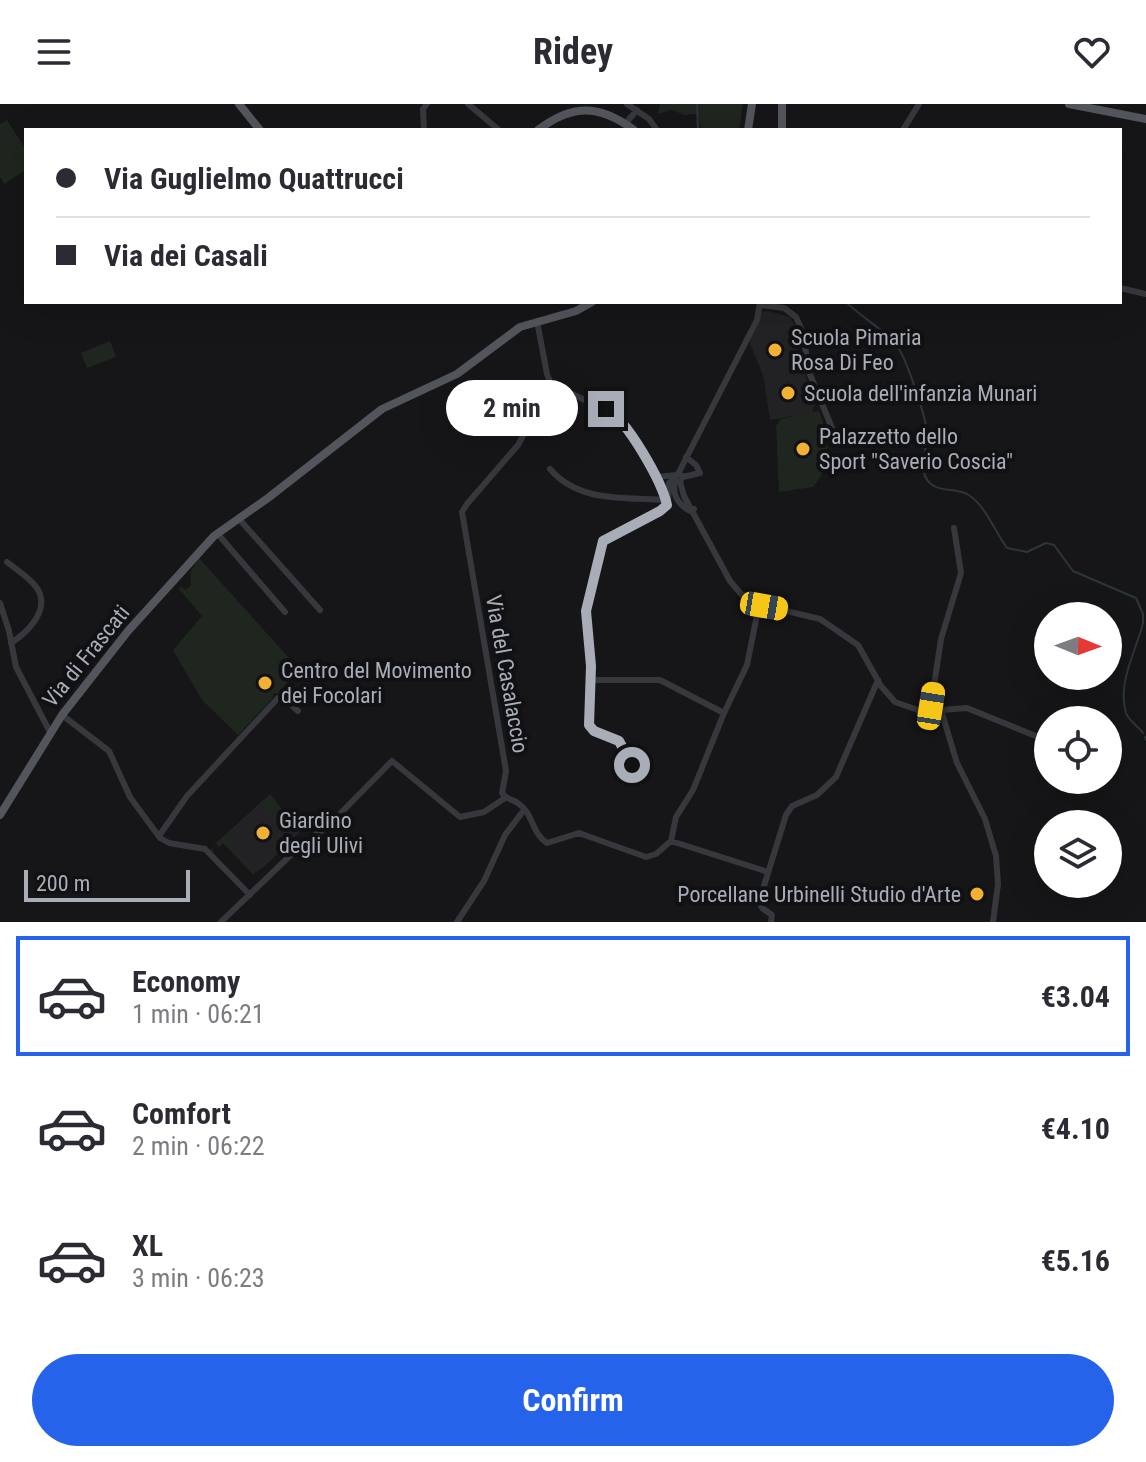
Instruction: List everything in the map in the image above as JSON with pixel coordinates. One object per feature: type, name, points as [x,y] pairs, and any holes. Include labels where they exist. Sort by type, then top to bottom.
[{"type":"main road","points":[[239,104],[258,128]]},
{"type":"main road","points":[[748,128],[752,104]]},
{"type":"main road","points":[[782,104],[782,128]]},
{"type":"main road","points":[[1069,104],[1146,119]]},
{"type":"main road","points":[[540,128],[559,112],[579,105],[596,107],[632,128]]},
{"type":"main road","name":"Via di Frascati","points":[[0,815],[3,804],[62,715],[128,631],[217,533],[376,413],[457,374],[510,333],[588,304]]},
{"type":"street","points":[[424,128],[423,109],[427,104]]},
{"type":"street","points":[[468,104],[497,128]]},
{"type":"street","points":[[627,104],[649,119],[656,128]]},
{"type":"street","points":[[904,128],[919,104]]},
{"type":"street","points":[[626,123],[637,110]]},
{"type":"street","points":[[1122,288],[1146,294]]},
{"type":"street","points":[[834,433],[809,372],[803,333],[796,317],[784,308],[760,304],[757,320],[686,457],[677,478],[676,500],[692,510],[733,585],[743,596],[759,605],[822,620],[858,645],[895,702],[944,719]]},
{"type":"street","points":[[537,321],[551,384],[616,415],[657,477],[666,502]]},
{"type":"street","name":"Via del Casalaccio","points":[[505,798],[502,790],[506,770],[462,512],[518,445],[551,384]]},
{"type":"street","points":[[657,477],[667,475],[677,478],[700,473],[686,457]]},
{"type":"street","points":[[550,469],[566,485],[591,495],[666,502]]},
{"type":"street","points":[[666,502],[664,484],[667,475]]},
{"type":"street","points":[[632,765],[619,741],[590,727],[586,611],[602,544],[608,537],[660,511],[666,502],[668,487],[677,478]]},
{"type":"street","points":[[239,519],[320,610]]},
{"type":"street","points":[[931,706],[941,639],[961,573],[954,528]]},
{"type":"street","points":[[217,533],[285,612]]},
{"type":"street","points":[[7,562],[37,589],[41,599],[31,626],[11,643]]},
{"type":"street","points":[[0,603],[18,671],[50,732]]},
{"type":"street","points":[[221,922],[301,846],[327,827],[392,761],[461,817],[484,812],[505,798],[519,804],[539,836],[547,843],[579,833],[646,857],[656,854],[671,841],[675,819],[692,792],[747,663],[759,605]]},
{"type":"street","points":[[590,680],[660,680],[724,713]]},
{"type":"street","points":[[771,922],[772,915],[759,904],[788,811],[820,793],[836,777],[878,680]]},
{"type":"street","points":[[159,836],[187,796],[278,698],[284,698],[298,711]]},
{"type":"street","points":[[918,710],[931,706],[941,710],[967,708],[1034,735]]},
{"type":"street","points":[[941,710],[957,763],[985,819],[996,856],[998,884],[993,922]]},
{"type":"street","points":[[62,715],[109,751],[130,797],[159,836],[165,841],[205,849],[250,895]]},
{"type":"street","points":[[457,922],[484,881],[505,835],[524,810]]},
{"type":"street","points":[[671,841],[768,872]]},
{"type":"shaded area","points":[[660,104],[743,104],[739,128],[701,128],[698,114],[684,115],[672,110],[658,114]]},
{"type":"shaded area","points":[[7,120],[24,147],[24,171],[4,184],[0,177],[0,124]]},
{"type":"shaded area","points":[[762,312],[790,317],[797,328],[794,336],[801,359],[793,368],[799,364],[802,366],[815,403],[812,413],[770,420],[763,375],[749,341]]},
{"type":"shaded area","points":[[110,341],[116,357],[87,368],[81,353]]},
{"type":"shaded area","name":"Palazzetto dello Sport \"Saverio Coscia\"","points":[[819,411],[827,442],[824,470],[813,487],[779,492],[776,426],[781,419]]},
{"type":"shaded area","points":[[199,558],[299,669],[238,735],[202,700],[173,650],[202,616],[178,588],[185,590],[191,586],[190,573]]},
{"type":"shaded area","name":"Giardino degli Ulivi","points":[[270,794],[300,832],[253,874],[220,840]]},
{"type":"shaded area","points":[[270,794],[300,832],[276,810],[272,813],[261,805],[224,839],[255,871],[270,856],[272,859],[253,874],[223,843],[212,848],[214,852],[210,850],[216,843]]},
{"type":"waterway","points":[[697,104],[698,128]]},
{"type":"waterway","points":[[848,304],[886,334],[901,353],[926,426],[923,465],[929,482],[938,488],[962,492],[973,499],[1007,548],[1027,552],[1046,543],[1054,545],[1073,571],[1136,598],[1143,614],[1143,623],[1128,667],[1124,702],[1127,716],[1143,733]]},
{"type":"place","name":"Scuola Pimaria Rosa Di Feo","points":[[775,350]]},
{"type":"place","name":"Scuola dell'infanzia Munari","points":[[788,393]]},
{"type":"place","name":"Palazzetto dello Sport \"Saverio Coscia\"","points":[[803,449]]},
{"type":"place","name":"Centro del Movimento dei Focolari","points":[[265,683]]},
{"type":"place","name":"Giardino degli Ulivi","points":[[263,833]]},
{"type":"place","name":"Porcellane Urbinelli Studio d'Arte","points":[[977,894]]},
{"type":"route","points":[[606,409],[619,417],[634,439],[657,477],[667,505],[603,541],[587,608],[591,666],[589,725],[594,731],[619,741],[632,765]]}]
